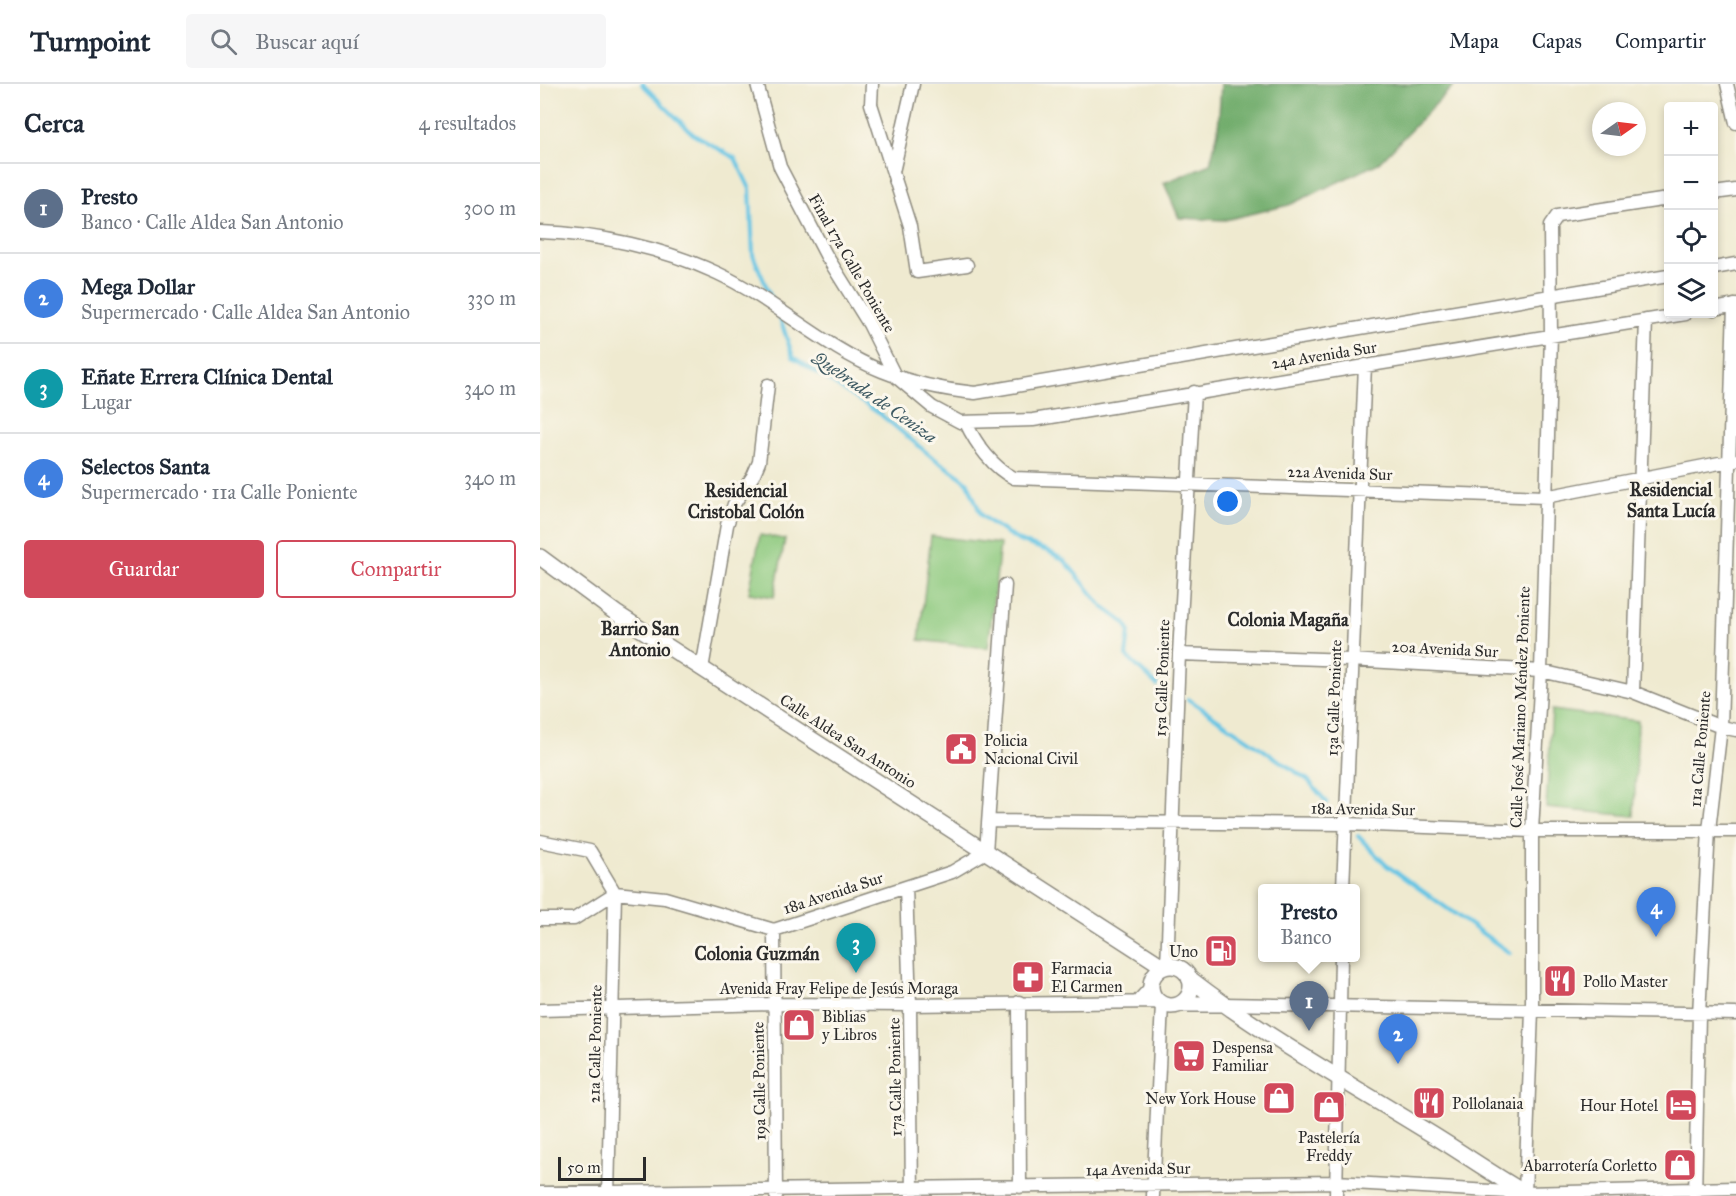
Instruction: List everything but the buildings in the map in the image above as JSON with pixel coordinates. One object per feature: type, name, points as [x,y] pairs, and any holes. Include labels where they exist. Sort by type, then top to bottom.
[{"type":"main road","name":"Calle Aldea San Antonio","points":[[540,557],[616,613],[1139,951],[1159,974]]},
{"type":"main road","points":[[1223,1004],[1160,1003],[1159,974],[1180,968],[1189,978],[1223,1004],[1339,1081],[1429,1132],[1525,1195]]},
{"type":"main road","points":[[1180,1004],[1189,996],[1189,978]]},
{"type":"street","name":"Final 17a Calle Poniente","points":[[757,84],[780,167],[826,255],[869,324],[895,375],[932,407],[950,418],[966,423]]},
{"type":"street","points":[[872,84],[871,104],[910,226],[917,272],[967,265]]},
{"type":"street","points":[[893,173],[913,84]]},
{"type":"street","points":[[1727,84],[1735,116]]},
{"type":"street","points":[[1718,192],[1736,190]]},
{"type":"street","name":"Calle José Mariano Méndez Poniente","points":[[1525,1195],[1532,1011],[1532,831],[1540,671],[1551,335],[1552,221],[1557,216],[1664,200]]},
{"type":"street","points":[[540,232],[591,236],[678,258],[718,274],[859,359],[895,375],[947,390],[975,393],[992,392],[1664,277]]},
{"type":"street","points":[[1718,267],[1736,264]]},
{"type":"street","points":[[1718,308],[1735,305]]},
{"type":"street","name":"11a Calle Poniente","points":[[1695,1192],[1699,1014],[1709,830],[1721,727],[1732,460],[1735,305]]},
{"type":"street","name":"24a Avenida Sur","points":[[966,423],[1033,420],[1664,317]]},
{"type":"street","points":[[1633,692],[1646,320]]},
{"type":"street","name":"13a Calle Poniente","points":[[1343,884],[1347,824],[1350,660],[1365,365]]},
{"type":"street","points":[[702,669],[727,525],[734,504],[759,462],[768,385]]},
{"type":"street","name":"15a Calle Poniente","points":[[1159,974],[1174,824],[1179,654],[1194,392]]},
{"type":"street","name":"22a Avenida Sur","points":[[966,423],[974,440],[1004,473],[1014,478],[1545,497],[1732,460]]},
{"type":"street","points":[[986,852],[1005,585]]},
{"type":"street","name":"20a Avenida Sur","points":[[1179,654],[1350,660],[1540,671],[1633,692],[1721,727],[1736,730]]},
{"type":"street","name":"18a Avenida Sur","points":[[990,821],[1347,824],[1532,831],[1736,831]]},
{"type":"street","points":[[540,841],[590,851],[615,893],[574,919],[540,919]]},
{"type":"street","name":"18a Avenida Sur","points":[[615,893],[665,898],[774,930],[952,872],[986,852]]},
{"type":"street","name":"17a Calle Poniente","points":[[906,887],[912,1192]]},
{"type":"street","name":"21a Calle Poniente","points":[[608,1194],[615,893]]},
{"type":"street","name":"19a Calle Poniente","points":[[774,930],[776,1193]]},
{"type":"street","points":[[1336,1196],[1341,962]]},
{"type":"street","points":[[1139,1000],[1159,974]]},
{"type":"street","name":"Avenida Fray Felipe de Jesús Moraga","points":[[540,1010],[774,1004],[910,1005],[1139,1000],[1160,1003]]},
{"type":"street","points":[[1019,1002],[1020,1187]]},
{"type":"street","points":[[1153,1190],[1160,1003]]},
{"type":"street","points":[[1223,1004],[1340,1005],[1419,1010],[1736,1014]]},
{"type":"street","name":"14a Avenida Sur","points":[[540,1193],[912,1192],[1020,1187],[1153,1190],[1336,1182],[1525,1195],[1695,1192],[1736,1188]]},
{"type":"green space","points":[[1221,84],[1455,84],[1379,163],[1289,205],[1225,220],[1179,218],[1164,183],[1210,164],[1218,131]]},
{"type":"green space","points":[[760,535],[785,539],[774,597],[749,593]]},
{"type":"green space","points":[[931,536],[1000,544],[988,648],[919,640]]},
{"type":"green space","points":[[1552,710],[1638,721],[1634,816],[1546,808]]},
{"type":"waterway","name":"Quebrada de Ceniza","points":[[642,84],[694,135],[735,158],[750,189],[753,255],[772,300]]},
{"type":"waterway","name":"Quebrada de Ceniza","points":[[779,315],[793,357],[880,414],[932,457],[961,477],[968,483],[981,515],[991,523],[1019,541],[1048,551],[1065,561],[1103,607],[1125,623],[1129,631],[1126,656],[1157,685]]},
{"type":"waterway","name":"Quebrada de Ceniza","points":[[1188,699],[1308,780],[1327,803]]},
{"type":"waterway","name":"Quebrada de Ceniza","points":[[1358,836],[1386,865],[1510,953]]},
{"type":"place","name":"Policia Nacional Civil","points":[[961,749]]},
{"type":"place","name":"Selectos Santa","points":[[1656,937]]},
{"type":"place","name":"Uno","points":[[1221,951]]},
{"type":"place","name":"Eñate Errera Clínica Dental","points":[[856,973]]},
{"type":"place","name":"Farmacia El Carmen","points":[[1028,977]]},
{"type":"place","name":"Pollo Master","points":[[1560,981]]},
{"type":"place","name":"Biblias y Libros","points":[[799,1025]]},
{"type":"place","name":"Presto","points":[[1309,1031]]},
{"type":"place","name":"Despensa Familiar","points":[[1189,1056]]},
{"type":"place","name":"Mega Dollar","points":[[1398,1064]]},
{"type":"place","name":"New York House","points":[[1279,1098]]},
{"type":"place","name":"Pollolanaia","points":[[1429,1103]]},
{"type":"place","name":"Hour Hotel","points":[[1681,1105]]},
{"type":"place","name":"Pastelería Freddy","points":[[1329,1107]]},
{"type":"place","name":"Abarrotería Corletto","points":[[1680,1165]]},
{"type":"district","name":"Residencial Santa Lucía","points":[[1671,500]]},
{"type":"district","name":"Residencial Cristobal Colón","points":[[746,501]]},
{"type":"district","name":"Colonia Magaña","points":[[1288,620]]},
{"type":"district","name":"Barrio San Antonio","points":[[640,639]]},
{"type":"district","name":"Colonia Guzmán","points":[[757,954]]}]
